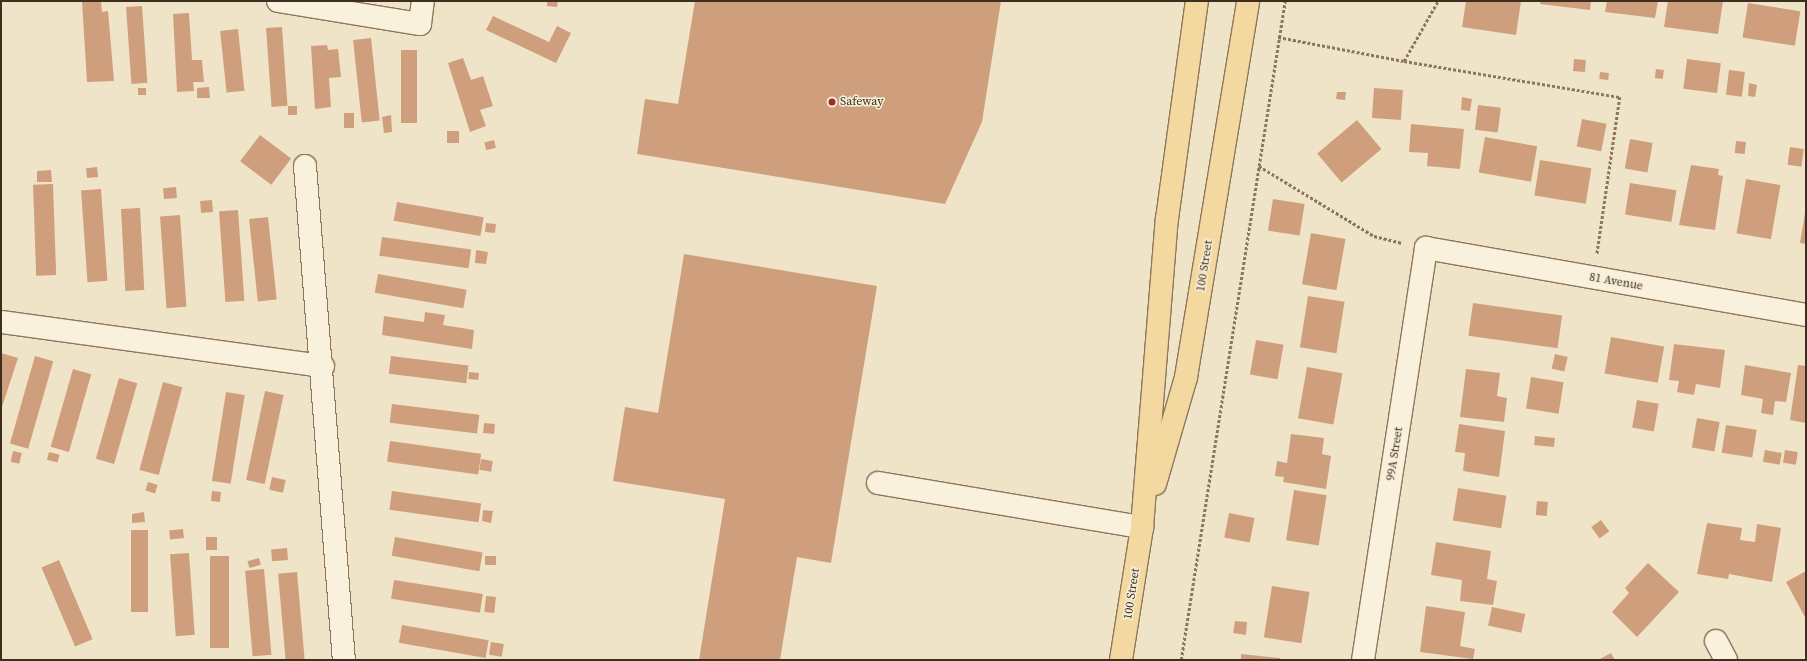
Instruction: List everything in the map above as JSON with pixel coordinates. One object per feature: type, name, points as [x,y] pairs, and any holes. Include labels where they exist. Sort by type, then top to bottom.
[{"type":"main road","name":"100 Street","points":[[1121,660],[1142,527],[1167,219],[1197,1]]},
{"type":"main road","name":"100 Street","points":[[1142,527],[1186,376],[1248,1]]},
{"type":"street","points":[[278,1],[420,24],[423,1]]},
{"type":"street","points":[[305,166],[323,366],[344,660]]},
{"type":"street","name":"81 Avenue","points":[[1426,248],[1806,314]]},
{"type":"street","name":"99A Street","points":[[1363,660],[1426,248]]},
{"type":"street","points":[[1,322],[323,366]]},
{"type":"street","points":[[878,483],[1142,527]]},
{"type":"path","points":[[1181,660],[1284,1]]},
{"type":"path","points":[[1404,61],[1438,1]]},
{"type":"path","points":[[1278,37],[1404,61],[1620,97],[1593,278]]},
{"type":"path","points":[[1259,166],[1374,236],[1426,248]]},
{"type":"building","points":[[82,1],[101,1],[102,12],[108,11],[114,81],[87,82]]},
{"type":"building","points":[[547,1],[558,1],[557,7],[547,6]]},
{"type":"building","name":"Safeway","points":[[695,1],[1001,1],[982,122],[945,204],[637,154],[645,99],[678,104]]},
{"type":"building","points":[[1466,1],[1521,1],[1516,35],[1462,27]]},
{"type":"building","points":[[1541,1],[1591,1],[1590,10],[1540,4]]},
{"type":"building","points":[[1607,1],[1658,1],[1655,18],[1605,12]]},
{"type":"building","points":[[1668,1],[1723,1],[1718,34],[1664,27]]},
{"type":"building","points":[[1748,3],[1800,11],[1795,46],[1743,38]]},
{"type":"building","points":[[142,6],[147,83],[131,84],[126,7]]},
{"type":"building","points":[[189,13],[192,60],[202,60],[204,82],[193,82],[194,91],[177,92],[173,14]]},
{"type":"building","points":[[493,16],[549,42],[557,26],[571,33],[556,63],[486,30]]},
{"type":"building","points":[[282,27],[288,106],[272,107],[266,28]]},
{"type":"building","points":[[238,29],[244,91],[227,93],[220,31]]},
{"type":"building","points":[[371,38],[380,121],[362,122],[353,40]]},
{"type":"building","points":[[327,45],[328,50],[338,49],[341,77],[329,78],[331,107],[315,109],[311,46]]},
{"type":"building","points":[[401,50],[417,50],[417,123],[401,123]]},
{"type":"building","points":[[463,58],[471,80],[483,76],[493,106],[480,110],[486,126],[470,132],[448,63]]},
{"type":"building","points":[[1574,59],[1586,60],[1585,72],[1573,71]]},
{"type":"building","points":[[1687,59],[1721,63],[1717,93],[1683,89]]},
{"type":"building","points":[[1656,69],[1664,70],[1663,79],[1655,78]]},
{"type":"building","points":[[1729,70],[1745,72],[1742,97],[1726,95]]},
{"type":"building","points":[[1600,72],[1609,73],[1608,80],[1599,79]]},
{"type":"building","points":[[1749,83],[1757,85],[1755,97],[1748,96]]},
{"type":"building","points":[[209,87],[210,98],[197,98],[197,88]]},
{"type":"building","points":[[138,88],[146,88],[146,95],[138,95]]},
{"type":"building","points":[[1374,88],[1403,90],[1401,120],[1372,118]]},
{"type":"building","points":[[1337,92],[1346,92],[1345,100],[1336,99]]},
{"type":"building","points":[[1462,97],[1472,99],[1470,111],[1461,110]]},
{"type":"building","points":[[1478,105],[1501,108],[1498,133],[1475,130]]},
{"type":"building","points":[[288,106],[297,106],[297,115],[288,115]]},
{"type":"building","points":[[344,113],[354,113],[354,128],[344,128]]},
{"type":"building","points":[[391,115],[392,132],[384,133],[382,117]]},
{"type":"building","points":[[1582,119],[1607,124],[1601,151],[1577,146]]},
{"type":"building","points":[[1357,120],[1381,149],[1342,183],[1317,153]]},
{"type":"building","points":[[1411,124],[1464,129],[1460,169],[1427,166],[1428,153],[1409,152]]},
{"type":"building","points":[[447,131],[459,131],[459,143],[447,143]]},
{"type":"building","points":[[260,135],[291,158],[271,185],[240,161]]},
{"type":"building","points":[[1485,137],[1537,146],[1531,182],[1479,172]]},
{"type":"building","points":[[1630,139],[1653,143],[1647,173],[1625,169]]},
{"type":"building","points":[[494,140],[496,148],[486,150],[484,142]]},
{"type":"building","points":[[1736,141],[1746,142],[1745,154],[1735,153]]},
{"type":"building","points":[[1790,147],[1804,149],[1801,167],[1787,165]]},
{"type":"building","points":[[1540,160],[1591,168],[1586,204],[1534,196]]},
{"type":"building","points":[[1691,165],[1719,169],[1718,175],[1723,176],[1715,230],[1679,225]]},
{"type":"building","points":[[97,167],[98,177],[87,178],[86,168]]},
{"type":"building","points":[[51,170],[52,182],[37,182],[37,171]]},
{"type":"building","points":[[1746,179],[1780,185],[1771,239],[1736,233]]},
{"type":"building","points":[[1630,183],[1676,190],[1671,222],[1625,215]]},
{"type":"building","points":[[53,184],[56,275],[36,276],[33,185]]},
{"type":"building","points":[[176,187],[177,198],[164,199],[163,188]]},
{"type":"building","points":[[101,189],[107,281],[87,282],[81,190]]},
{"type":"building","points":[[1273,199],[1305,204],[1300,236],[1268,231]]},
{"type":"building","points":[[212,200],[213,212],[201,213],[200,201]]},
{"type":"building","points":[[397,202],[484,217],[480,236],[394,221]]},
{"type":"building","points":[[1806,207],[1806,244],[1800,243]]},
{"type":"building","points":[[140,208],[144,290],[125,291],[121,209]]},
{"type":"building","points":[[238,210],[244,301],[225,302],[219,211]]},
{"type":"building","points":[[180,215],[186,307],[166,308],[160,216]]},
{"type":"building","points":[[268,217],[277,300],[258,302],[249,219]]},
{"type":"building","points":[[486,223],[496,224],[495,233],[485,232]]},
{"type":"building","points":[[1311,233],[1345,239],[1336,290],[1302,284]]},
{"type":"building","points":[[382,237],[471,250],[468,268],[379,256]]},
{"type":"building","points":[[476,250],[488,252],[486,264],[475,263]]},
{"type":"building","points":[[684,254],[877,286],[831,563],[797,557],[780,660],[699,660],[725,499],[613,481],[625,407],[658,413]]},
{"type":"building","points":[[378,274],[467,290],[463,308],[375,293]]},
{"type":"building","points":[[1308,296],[1345,302],[1336,353],[1300,347]]},
{"type":"building","points":[[1473,303],[1562,316],[1558,348],[1468,336]]},
{"type":"building","points":[[425,312],[445,315],[443,325],[474,330],[472,349],[382,335],[384,316],[424,322]]},
{"type":"building","points":[[1611,337],[1664,346],[1658,383],[1605,373]]},
{"type":"building","points":[[1256,340],[1284,345],[1277,379],[1250,374]]},
{"type":"building","points":[[1674,344],[1725,350],[1720,388],[1696,384],[1694,395],[1677,392],[1679,381],[1669,380]]},
{"type":"building","points":[[1,353],[18,358],[1,410]]},
{"type":"building","points":[[1555,354],[1568,357],[1564,372],[1552,369]]},
{"type":"building","points":[[35,356],[53,361],[28,449],[10,443]]},
{"type":"building","points":[[391,356],[468,366],[466,383],[389,374]]},
{"type":"building","points":[[1745,365],[1791,373],[1786,402],[1775,401],[1773,415],[1761,413],[1763,399],[1741,395]]},
{"type":"building","points":[[1798,365],[1806,366],[1806,423],[1790,420]]},
{"type":"building","points":[[1307,367],[1342,373],[1333,424],[1298,418]]},
{"type":"building","points":[[73,369],[91,374],[69,452],[51,447]]},
{"type":"building","points":[[1466,369],[1500,373],[1497,396],[1507,398],[1504,422],[1460,417]]},
{"type":"building","points":[[469,372],[479,373],[478,380],[468,379]]},
{"type":"building","points":[[1531,377],[1564,382],[1559,414],[1526,409]]},
{"type":"building","points":[[119,378],[137,383],[114,464],[96,459]]},
{"type":"building","points":[[163,382],[182,387],[159,475],[139,470]]},
{"type":"building","points":[[265,391],[284,395],[265,484],[246,480]]},
{"type":"building","points":[[226,392],[245,395],[231,484],[212,481]]},
{"type":"building","points":[[1637,400],[1659,404],[1654,431],[1632,428]]},
{"type":"building","points":[[392,404],[479,415],[477,434],[390,423]]},
{"type":"building","points":[[1697,418],[1720,422],[1714,452],[1692,448]]},
{"type":"building","points":[[484,423],[495,424],[494,434],[483,433]]},
{"type":"building","points":[[1459,424],[1505,431],[1499,477],[1463,471],[1465,453],[1455,452]]},
{"type":"building","points":[[1726,425],[1757,430],[1752,458],[1722,453]]},
{"type":"building","points":[[1291,434],[1324,438],[1322,454],[1331,456],[1326,489],[1283,482],[1284,477],[1275,476],[1277,461],[1287,463]]},
{"type":"building","points":[[1535,436],[1555,438],[1554,447],[1534,445]]},
{"type":"building","points":[[390,441],[481,454],[478,475],[387,462]]},
{"type":"building","points":[[1765,450],[1782,453],[1780,465],[1763,462]]},
{"type":"building","points":[[1785,450],[1798,452],[1796,465],[1783,463]]},
{"type":"building","points":[[13,451],[22,453],[19,464],[11,462]]},
{"type":"building","points":[[49,452],[60,455],[58,463],[47,460]]},
{"type":"building","points":[[481,459],[493,461],[491,472],[479,470]]},
{"type":"building","points":[[272,477],[286,480],[283,493],[269,490]]},
{"type":"building","points":[[148,482],[158,485],[155,494],[145,491]]},
{"type":"building","points":[[1458,488],[1506,496],[1501,528],[1453,521]]},
{"type":"building","points":[[1294,490],[1327,495],[1319,546],[1286,540]]},
{"type":"building","points":[[212,491],[221,492],[220,502],[211,501]]},
{"type":"building","points":[[392,491],[481,504],[478,522],[389,510]]},
{"type":"building","points":[[1537,501],[1548,502],[1547,516],[1536,515]]},
{"type":"building","points":[[483,510],[493,511],[491,523],[482,521]]},
{"type":"building","points":[[144,512],[145,522],[132,523],[132,514]]},
{"type":"building","points":[[1229,513],[1255,518],[1250,543],[1224,538]]},
{"type":"building","points":[[1601,520],[1609,531],[1600,538],[1591,527]]},
{"type":"building","points":[[1707,523],[1742,528],[1740,540],[1755,542],[1757,524],[1781,528],[1772,582],[1729,574],[1728,579],[1697,574]]},
{"type":"building","points":[[183,529],[184,538],[170,539],[169,530]]},
{"type":"building","points":[[131,530],[148,530],[148,612],[131,612]]},
{"type":"building","points":[[206,537],[217,537],[217,550],[206,550]]},
{"type":"building","points":[[395,537],[483,552],[479,571],[392,556]]},
{"type":"building","points":[[1436,542],[1491,551],[1487,579],[1497,581],[1493,605],[1460,601],[1462,580],[1431,575]]},
{"type":"building","points":[[287,548],[288,560],[272,561],[271,549]]},
{"type":"building","points":[[189,553],[195,635],[176,636],[170,554]]},
{"type":"building","points":[[210,556],[229,556],[229,648],[210,648]]},
{"type":"building","points":[[485,556],[496,556],[496,565],[485,565]]},
{"type":"building","points":[[259,558],[261,565],[249,568],[247,561]]},
{"type":"building","points":[[59,560],[93,639],[75,647],[42,567]]},
{"type":"building","points":[[1648,563],[1679,592],[1637,637],[1612,612],[1629,593],[1625,588]]},
{"type":"building","points":[[264,569],[271,655],[253,656],[245,571]]},
{"type":"building","points":[[1806,571],[1806,619],[1786,582]]},
{"type":"building","points":[[297,572],[305,660],[286,660],[278,574]]},
{"type":"building","points":[[394,580],[483,594],[480,613],[391,599]]},
{"type":"building","points":[[1272,586],[1310,592],[1301,643],[1264,637]]},
{"type":"building","points":[[486,596],[496,597],[494,613],[484,612]]},
{"type":"building","points":[[1426,606],[1465,612],[1460,646],[1475,649],[1473,659],[1420,652]]},
{"type":"building","points":[[1492,607],[1525,614],[1521,633],[1488,626]]},
{"type":"building","points":[[1235,621],[1247,622],[1246,635],[1233,633]]},
{"type":"building","points":[[402,625],[489,640],[486,658],[399,643]]},
{"type":"building","points":[[491,642],[504,644],[502,657],[489,655]]},
{"type":"building","points":[[1611,653],[1615,660],[1600,659]]},
{"type":"building","points":[[1241,654],[1280,658],[1280,660],[1241,660]]},
{"type":"place","name":"Safeway","points":[[832,102]]}]
